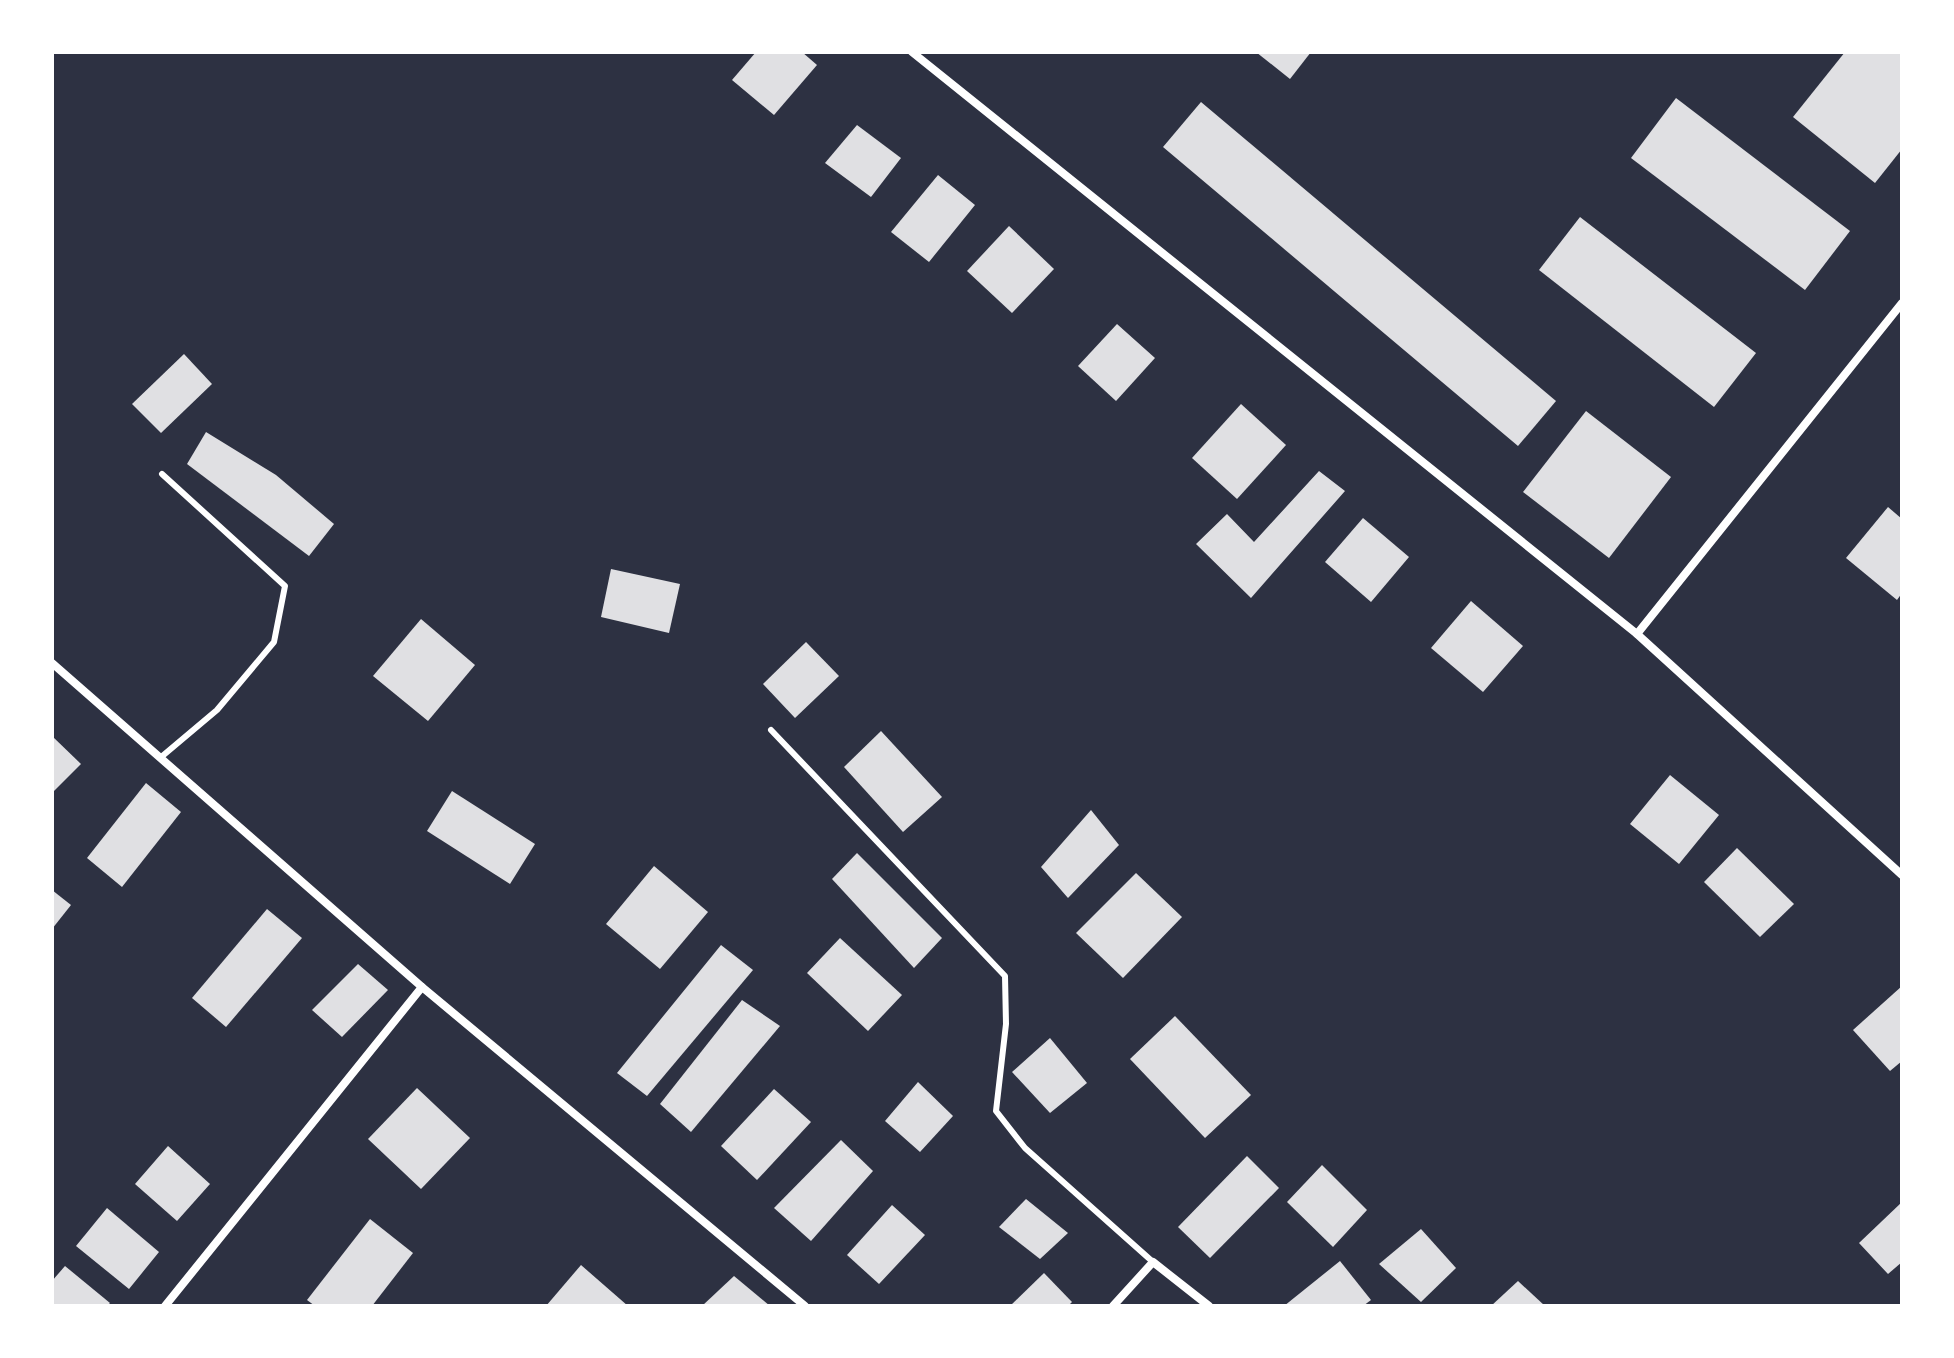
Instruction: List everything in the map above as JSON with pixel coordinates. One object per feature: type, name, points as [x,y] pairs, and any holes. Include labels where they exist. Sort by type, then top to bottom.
[{"type":"street","points":[[912,52],[1637,634],[1902,875]]},
{"type":"street","points":[[1637,634],[1902,303]]},
{"type":"street","points":[[52,663],[422,987],[805,1306]]},
{"type":"street","points":[[165,1306],[422,987]]},
{"type":"street","points":[[1113,1306],[1153,1262],[1209,1306]]},
{"type":"lane","points":[[160,758],[217,710],[274,642],[285,586],[162,474]]},
{"type":"lane","points":[[771,730],[1005,976],[1006,1024],[996,1111],[1025,1148],[1153,1262]]},
{"type":"building","points":[[756,52],[802,52],[817,65],[774,115],[732,80]]},
{"type":"building","points":[[1256,52],[1311,52],[1290,79]]},
{"type":"building","points":[[1845,52],[1902,54],[1902,149],[1875,183],[1793,117]]},
{"type":"building","points":[[1676,98],[1850,231],[1805,290],[1631,158]]},
{"type":"building","points":[[1201,102],[1556,401],[1518,446],[1163,147]]},
{"type":"building","points":[[857,125],[901,158],[871,197],[825,163]]},
{"type":"building","points":[[938,175],[975,205],[929,262],[891,232]]},
{"type":"building","points":[[1580,217],[1756,353],[1714,407],[1539,270]]},
{"type":"building","points":[[1009,226],[1054,269],[1012,313],[967,271]]},
{"type":"building","points":[[1117,324],[1155,358],[1116,401],[1078,366]]},
{"type":"building","points":[[184,354],[212,384],[161,433],[132,404]]},
{"type":"building","points":[[1241,404],[1286,445],[1237,499],[1192,458]]},
{"type":"building","points":[[1586,411],[1671,477],[1609,558],[1523,492]]},
{"type":"building","points":[[206,432],[276,475],[334,524],[309,556],[187,464]]},
{"type":"building","points":[[1319,471],[1345,491],[1251,598],[1196,544],[1227,514],[1254,542]]},
{"type":"building","points":[[1888,507],[1902,519],[1902,593],[1897,600],[1846,558]]},
{"type":"building","points":[[1363,518],[1409,557],[1371,602],[1325,562]]},
{"type":"building","points":[[611,569],[680,584],[669,633],[601,617]]},
{"type":"building","points":[[1471,601],[1523,646],[1483,692],[1431,648]]},
{"type":"building","points":[[421,619],[475,665],[428,721],[373,676]]},
{"type":"building","points":[[806,642],[839,676],[795,718],[763,684]]},
{"type":"building","points":[[881,731],[942,797],[903,832],[844,767]]},
{"type":"building","points":[[52,736],[81,764],[52,793]]},
{"type":"building","points":[[1670,775],[1719,815],[1679,864],[1630,824]]},
{"type":"building","points":[[146,783],[181,812],[122,887],[87,858]]},
{"type":"building","points":[[452,791],[535,844],[510,884],[427,831]]},
{"type":"building","points":[[1091,810],[1119,845],[1068,898],[1041,867]]},
{"type":"building","points":[[1737,848],[1794,904],[1760,937],[1704,882]]},
{"type":"building","points":[[857,853],[942,938],[914,968],[832,879]]},
{"type":"building","points":[[654,866],[708,912],[660,969],[606,924]]},
{"type":"building","points":[[1136,873],[1182,917],[1123,978],[1076,933]]},
{"type":"building","points":[[52,890],[71,905],[52,929]]},
{"type":"building","points":[[267,909],[302,938],[226,1027],[192,998]]},
{"type":"building","points":[[840,938],[902,995],[868,1031],[807,973]]},
{"type":"building","points":[[721,945],[753,970],[647,1096],[617,1073]]},
{"type":"building","points":[[358,964],[388,990],[342,1037],[312,1010]]},
{"type":"building","points":[[1902,986],[1902,1061],[1890,1071],[1853,1030]]},
{"type":"building","points":[[742,1000],[780,1026],[691,1132],[660,1104]]},
{"type":"building","points":[[1175,1016],[1251,1095],[1205,1138],[1130,1059]]},
{"type":"building","points":[[1050,1038],[1087,1083],[1050,1113],[1012,1072]]},
{"type":"building","points":[[918,1082],[953,1116],[920,1152],[885,1121]]},
{"type":"building","points":[[417,1088],[470,1138],[421,1189],[368,1139]]},
{"type":"building","points":[[774,1089],[811,1122],[757,1180],[721,1146]]},
{"type":"building","points":[[841,1140],[873,1171],[811,1241],[774,1208]]},
{"type":"building","points":[[168,1146],[210,1184],[177,1221],[135,1184]]},
{"type":"building","points":[[1247,1156],[1279,1188],[1210,1258],[1178,1227]]},
{"type":"building","points":[[1322,1165],[1367,1210],[1333,1247],[1287,1202]]},
{"type":"building","points":[[1026,1199],[1068,1233],[1040,1259],[999,1227]]},
{"type":"building","points":[[1902,1202],[1902,1262],[1888,1274],[1859,1243]]},
{"type":"building","points":[[892,1205],[925,1235],[879,1284],[847,1255]]},
{"type":"building","points":[[107,1208],[159,1252],[129,1289],[76,1246]]},
{"type":"building","points":[[370,1219],[413,1253],[372,1306],[315,1306],[307,1300]]},
{"type":"building","points":[[1421,1229],[1456,1268],[1421,1302],[1379,1264]]},
{"type":"building","points":[[1340,1261],[1371,1300],[1363,1306],[1284,1306]]},
{"type":"building","points":[[581,1265],[628,1306],[546,1306]]},
{"type":"building","points":[[65,1266],[110,1303],[107,1306],[52,1306],[52,1281]]},
{"type":"building","points":[[1044,1273],[1072,1302],[1068,1306],[1010,1306]]},
{"type":"building","points":[[734,1276],[770,1306],[702,1306]]},
{"type":"building","points":[[1518,1281],[1545,1306],[1491,1306]]}]
